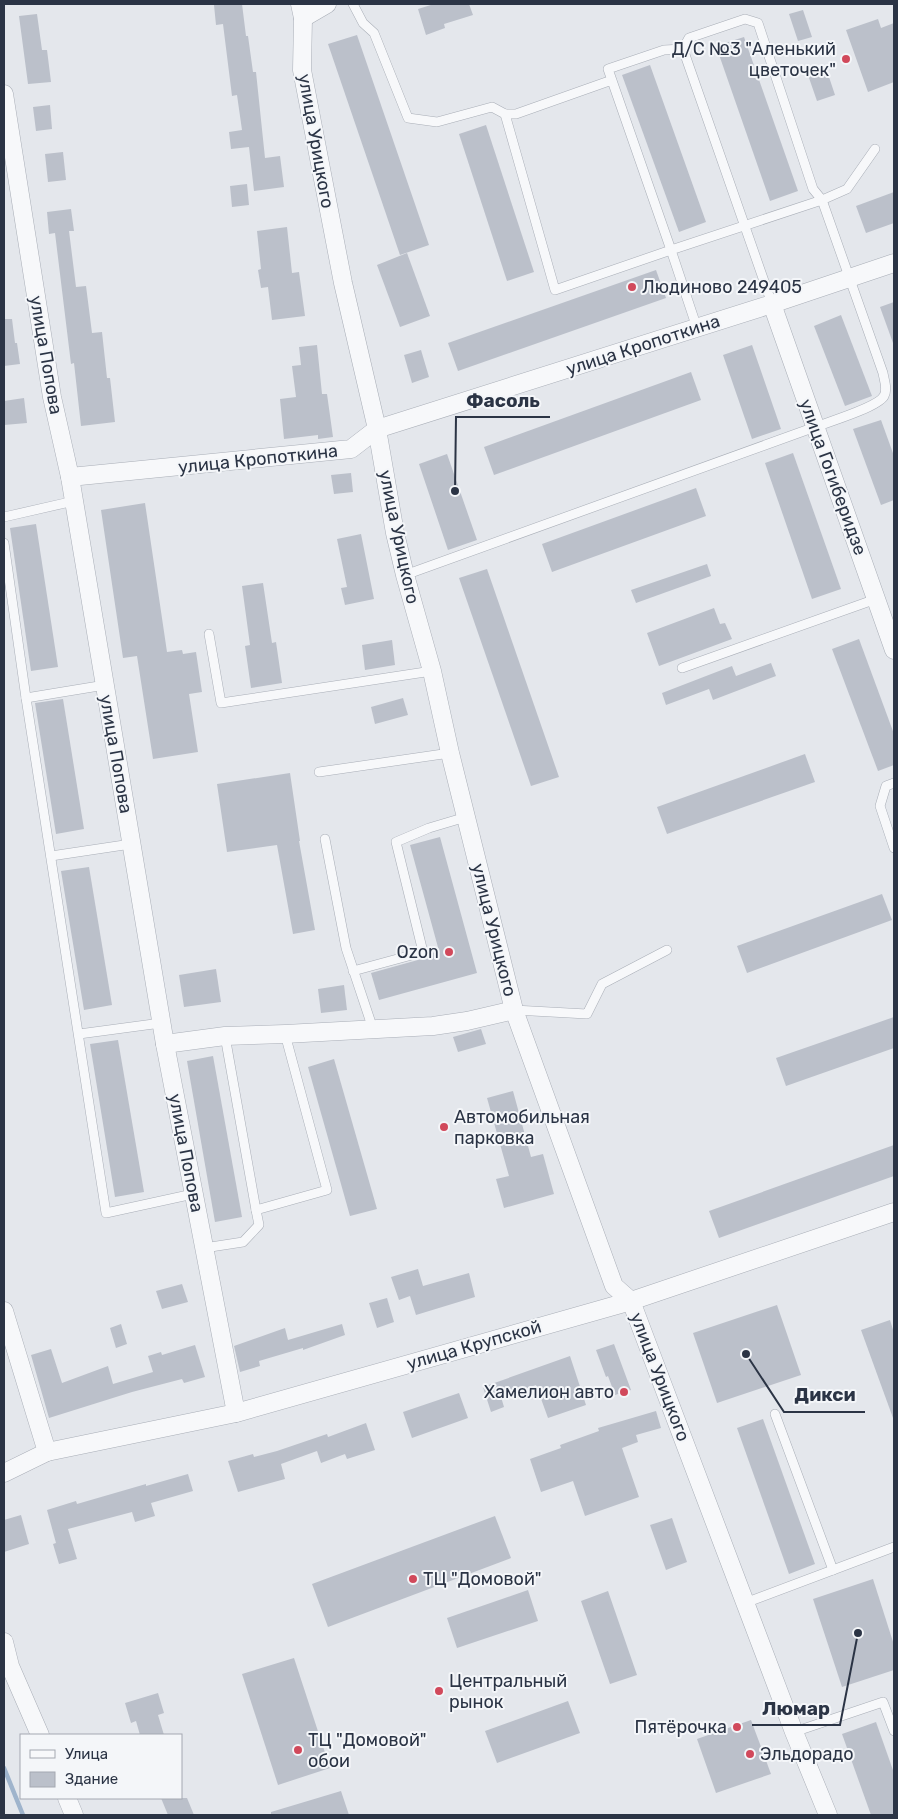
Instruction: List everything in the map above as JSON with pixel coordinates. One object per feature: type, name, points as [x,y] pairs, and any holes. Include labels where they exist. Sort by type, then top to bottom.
[{"type":"street","points":[[302,11],[327,4]]},
{"type":"street","name":"улица Урицкого","points":[[302,11],[302,70],[343,284],[377,430],[395,533],[432,670],[450,753],[514,1010],[614,1286],[631,1301],[794,1732],[828,1815]]},
{"type":"street","name":"улица Попова","points":[[4,94],[52,397],[70,477],[161,1023],[236,1413]]},
{"type":"street","name":"улица Кропоткина","points":[[70,477],[351,449],[377,430],[772,304],[894,263]]},
{"type":"street","name":"улица Гогиберидзе","points":[[772,304],[894,650]]},
{"type":"street","points":[[165,1044],[225,1036],[433,1026],[467,1021],[514,1010]]},
{"type":"street","name":"улица Крупской","points":[[4,1473],[47,1452],[236,1413],[631,1301],[894,1212]]},
{"type":"street","points":[[4,1311],[47,1452]]},
{"type":"street","points":[[4,1642],[10,1666],[40,1734]]},
{"type":"street","points":[[66,1799],[74,1815]]},
{"type":"lane","points":[[353,4],[363,23],[374,33],[408,118],[437,122],[492,108],[505,114],[516,114],[612,80]]},
{"type":"lane","points":[[405,575],[815,427],[869,407],[883,398],[885,392],[882,373],[822,200],[813,189],[758,23],[744,19],[689,38],[683,49],[743,226],[772,304]]},
{"type":"lane","points":[[683,49],[664,50],[608,69],[697,328]]},
{"type":"lane","points":[[505,114],[555,290],[822,200],[847,189],[875,149]]},
{"type":"lane","points":[[4,517],[74,501]]},
{"type":"lane","points":[[4,543],[26,698],[106,1213],[194,1194]]},
{"type":"lane","points":[[682,668],[876,599]]},
{"type":"lane","points":[[209,634],[221,703],[432,670]]},
{"type":"lane","points":[[26,698],[104,685]]},
{"type":"lane","points":[[319,772],[450,753]]},
{"type":"lane","points":[[894,783],[886,786],[880,806],[894,848]]},
{"type":"lane","points":[[354,971],[423,952],[396,842],[429,828],[466,817]]},
{"type":"lane","points":[[326,840],[346,948],[373,1029]]},
{"type":"lane","points":[[51,856],[131,844]]},
{"type":"lane","points":[[514,1010],[586,1014],[602,984],[667,950]]},
{"type":"lane","points":[[79,1034],[161,1023]]},
{"type":"lane","points":[[256,1210],[327,1190],[284,1034]]},
{"type":"lane","points":[[204,1248],[243,1242],[258,1225],[225,1036]]},
{"type":"lane","points":[[775,1414],[833,1570]]},
{"type":"lane","points":[[746,1603],[894,1547]]},
{"type":"lane","points":[[794,1732],[883,1702],[894,1731]]},
{"type":"building","points":[[242,4],[253,72],[256,72],[265,158],[280,156],[284,187],[254,191],[249,147],[231,149],[229,132],[242,130],[237,95],[232,96],[223,24],[216,25],[214,5]]},
{"type":"building","points":[[434,4],[469,4],[473,15],[444,24],[445,28],[426,35],[418,9]]},
{"type":"building","points":[[803,10],[812,37],[798,41],[789,14]]},
{"type":"building","points":[[37,14],[42,50],[47,50],[51,82],[28,84],[19,16]]},
{"type":"building","points":[[878,19],[881,28],[894,23],[894,82],[868,92],[846,30]]},
{"type":"building","points":[[357,35],[429,245],[400,255],[328,44]]},
{"type":"building","points":[[744,37],[798,191],[770,201],[716,46]]},
{"type":"building","points":[[650,65],[706,222],[679,232],[622,75]]},
{"type":"building","points":[[826,68],[835,95],[817,101],[808,75]]},
{"type":"building","points":[[50,105],[52,129],[36,131],[33,107]]},
{"type":"building","points":[[486,125],[534,272],[507,281],[459,134]]},
{"type":"building","points":[[63,152],[66,180],[48,182],[45,154]]},
{"type":"building","points":[[247,184],[249,205],[232,207],[230,186]]},
{"type":"building","points":[[894,192],[894,223],[866,233],[856,206]]},
{"type":"building","points":[[71,209],[74,231],[69,231],[76,287],[86,286],[92,333],[102,332],[107,378],[110,378],[115,422],[81,426],[74,363],[71,364],[55,233],[49,234],[47,212]]},
{"type":"building","points":[[287,227],[292,273],[299,272],[305,316],[272,320],[268,287],[261,288],[258,270],[261,269],[257,231]]},
{"type":"building","points":[[407,253],[430,316],[400,327],[377,265]]},
{"type":"building","points":[[656,270],[666,298],[458,371],[448,343]]},
{"type":"building","points":[[894,302],[894,343],[893,343],[880,307]]},
{"type":"building","points":[[841,315],[872,396],[845,406],[814,326]]},
{"type":"building","points":[[4,319],[12,319],[20,364],[4,366]]},
{"type":"building","points":[[317,345],[322,394],[327,394],[333,437],[318,439],[318,435],[284,439],[280,399],[296,397],[292,366],[301,365],[299,347]]},
{"type":"building","points":[[752,345],[781,429],[752,439],[723,355]]},
{"type":"building","points":[[421,350],[429,377],[412,383],[404,355]]},
{"type":"building","points":[[691,372],[701,400],[494,475],[484,447]]},
{"type":"building","points":[[24,398],[27,423],[4,425],[4,401]]},
{"type":"building","points":[[881,420],[894,456],[894,500],[881,505],[853,429]]},
{"type":"building","points":[[793,453],[841,589],[812,599],[765,463]]},
{"type":"building","points":[[447,454],[477,540],[448,550],[419,464]]},
{"type":"building","points":[[351,473],[353,492],[334,494],[331,475]]},
{"type":"building","points":[[696,488],[706,516],[552,572],[542,544]]},
{"type":"building","points":[[145,503],[167,652],[182,650],[183,654],[196,652],[202,692],[189,694],[198,752],[153,759],[137,656],[123,658],[101,510]]},
{"type":"building","points":[[36,524],[58,667],[31,671],[10,528]]},
{"type":"building","points":[[361,534],[374,599],[345,605],[341,588],[347,587],[337,539]]},
{"type":"building","points":[[707,564],[711,576],[636,603],[631,590]]},
{"type":"building","points":[[487,569],[559,777],[531,786],[459,578]]},
{"type":"building","points":[[263,583],[272,643],[276,642],[282,683],[251,688],[245,646],[250,645],[242,586]]},
{"type":"building","points":[[714,608],[720,624],[725,623],[732,639],[659,666],[647,633]]},
{"type":"building","points":[[859,639],[894,734],[894,765],[878,771],[832,649]]},
{"type":"building","points":[[392,640],[395,665],[365,670],[362,645]]},
{"type":"building","points":[[771,663],[776,676],[713,700],[709,689],[666,705],[662,693],[732,666],[736,676]]},
{"type":"building","points":[[403,698],[408,715],[375,724],[371,707]]},
{"type":"building","points":[[63,699],[84,829],[56,834],[35,703]]},
{"type":"building","points":[[805,754],[815,782],[667,834],[657,807]]},
{"type":"building","points":[[290,773],[299,841],[315,930],[293,934],[277,845],[227,852],[217,784]]},
{"type":"building","points":[[440,837],[477,973],[379,1000],[371,973],[425,958],[429,954],[439,951],[410,845]]},
{"type":"building","points":[[89,867],[112,1005],[84,1010],[61,871]]},
{"type":"building","points":[[882,894],[892,920],[747,973],[737,946]]},
{"type":"building","points":[[216,969],[221,1002],[184,1007],[179,975]]},
{"type":"building","points":[[344,985],[347,1010],[321,1013],[318,989]]},
{"type":"building","points":[[894,1017],[894,1048],[786,1086],[776,1058]]},
{"type":"building","points":[[481,1029],[486,1044],[458,1052],[453,1037]]},
{"type":"building","points":[[118,1040],[144,1192],[115,1197],[90,1044]]},
{"type":"building","points":[[213,1056],[242,1217],[215,1222],[187,1061]]},
{"type":"building","points":[[334,1059],[377,1209],[350,1216],[308,1067]]},
{"type":"building","points":[[513,1091],[531,1157],[543,1154],[554,1194],[504,1208],[496,1179],[509,1176],[487,1098]]},
{"type":"building","points":[[894,1145],[894,1176],[719,1238],[709,1211]]},
{"type":"building","points":[[418,1269],[423,1286],[469,1273],[475,1297],[416,1315],[410,1296],[399,1300],[391,1277]]},
{"type":"building","points":[[182,1284],[188,1302],[162,1309],[156,1291]]},
{"type":"building","points":[[387,1298],[394,1322],[377,1328],[369,1303]]},
{"type":"building","points":[[777,1305],[801,1375],[717,1403],[693,1333]]},
{"type":"building","points":[[890,1320],[894,1333],[894,1418],[861,1330]]},
{"type":"building","points":[[121,1324],[127,1344],[116,1348],[110,1328]]},
{"type":"building","points":[[342,1324],[345,1335],[303,1350],[303,1348],[259,1361],[260,1366],[240,1372],[234,1346],[285,1328],[288,1340]]},
{"type":"building","points":[[614,1344],[631,1390],[615,1395],[596,1350]]},
{"type":"building","points":[[195,1345],[205,1377],[184,1383],[182,1379],[132,1392],[49,1418],[31,1355],[51,1349],[62,1383],[108,1366],[113,1384],[153,1372],[148,1356],[161,1352],[162,1355]]},
{"type":"building","points":[[570,1356],[586,1405],[548,1418],[536,1385],[501,1397],[504,1407],[491,1412],[483,1387]]},
{"type":"building","points":[[459,1393],[468,1418],[412,1438],[403,1412]]},
{"type":"building","points":[[656,1411],[661,1428],[636,1435],[638,1442],[622,1448],[639,1497],[585,1516],[573,1481],[541,1492],[530,1459],[561,1448],[560,1445],[599,1431],[598,1428]]},
{"type":"building","points":[[763,1419],[815,1564],[789,1574],[737,1428]]},
{"type":"building","points":[[366,1423],[375,1450],[347,1459],[345,1454],[321,1463],[317,1451],[281,1464],[285,1479],[238,1492],[228,1461],[253,1454],[254,1457],[277,1451],[327,1434],[328,1437]]},
{"type":"building","points":[[188,1474],[193,1491],[151,1503],[155,1516],[135,1522],[132,1512],[68,1529],[77,1559],[59,1564],[53,1544],[56,1543],[47,1510],[76,1501],[77,1504]]},
{"type":"building","points":[[21,1515],[29,1544],[4,1552],[4,1520]]},
{"type":"building","points":[[495,1516],[511,1558],[328,1627],[312,1584]]},
{"type":"building","points":[[672,1518],[687,1562],[666,1570],[650,1525]]},
{"type":"building","points":[[873,1579],[894,1645],[894,1670],[842,1687],[813,1599]]},
{"type":"building","points":[[528,1590],[538,1621],[457,1648],[447,1618]]},
{"type":"building","points":[[608,1591],[637,1675],[610,1684],[581,1601]]},
{"type":"building","points":[[294,1658],[330,1768],[278,1785],[242,1674]]},
{"type":"building","points":[[158,1693],[164,1713],[158,1715],[164,1734],[140,1734],[136,1721],[131,1723],[125,1703]]},
{"type":"building","points":[[568,1701],[580,1733],[497,1763],[485,1731]]},
{"type":"building","points":[[751,1720],[771,1774],[716,1793],[697,1739]]},
{"type":"building","points":[[876,1722],[894,1773],[894,1815],[871,1815],[842,1734]]},
{"type":"building","points":[[341,1791],[349,1815],[271,1815],[271,1812]]},
{"type":"building","points":[[187,1798],[194,1815],[168,1815],[161,1799]]},
{"type":"waterway","points":[[4,1768],[23,1815]]},
{"type":"place","name":"Д/С №3 \"Аленький цветочек\"","points":[[846,59]]},
{"type":"place","name":"Людиново 249405","points":[[632,287]]},
{"type":"place","name":"Фасоль","points":[[455,491]]},
{"type":"place","name":"Ozon","points":[[449,952]]},
{"type":"place","name":"Автомобильная парковка","points":[[444,1127]]},
{"type":"place","name":"Дикси","points":[[746,1354]]},
{"type":"place","name":"Хамелион авто","points":[[624,1392]]},
{"type":"place","name":"ТЦ \"Домовой\"","points":[[413,1579]]},
{"type":"place","name":"Люмар","points":[[858,1633]]},
{"type":"place","name":"Центральный рынок","points":[[439,1691]]},
{"type":"place","name":"Пятёрочка","points":[[737,1727]]},
{"type":"place","name":"ТЦ \"Домовой\" обои","points":[[298,1750]]},
{"type":"place","name":"Эльдорадо","points":[[750,1754]]}]
